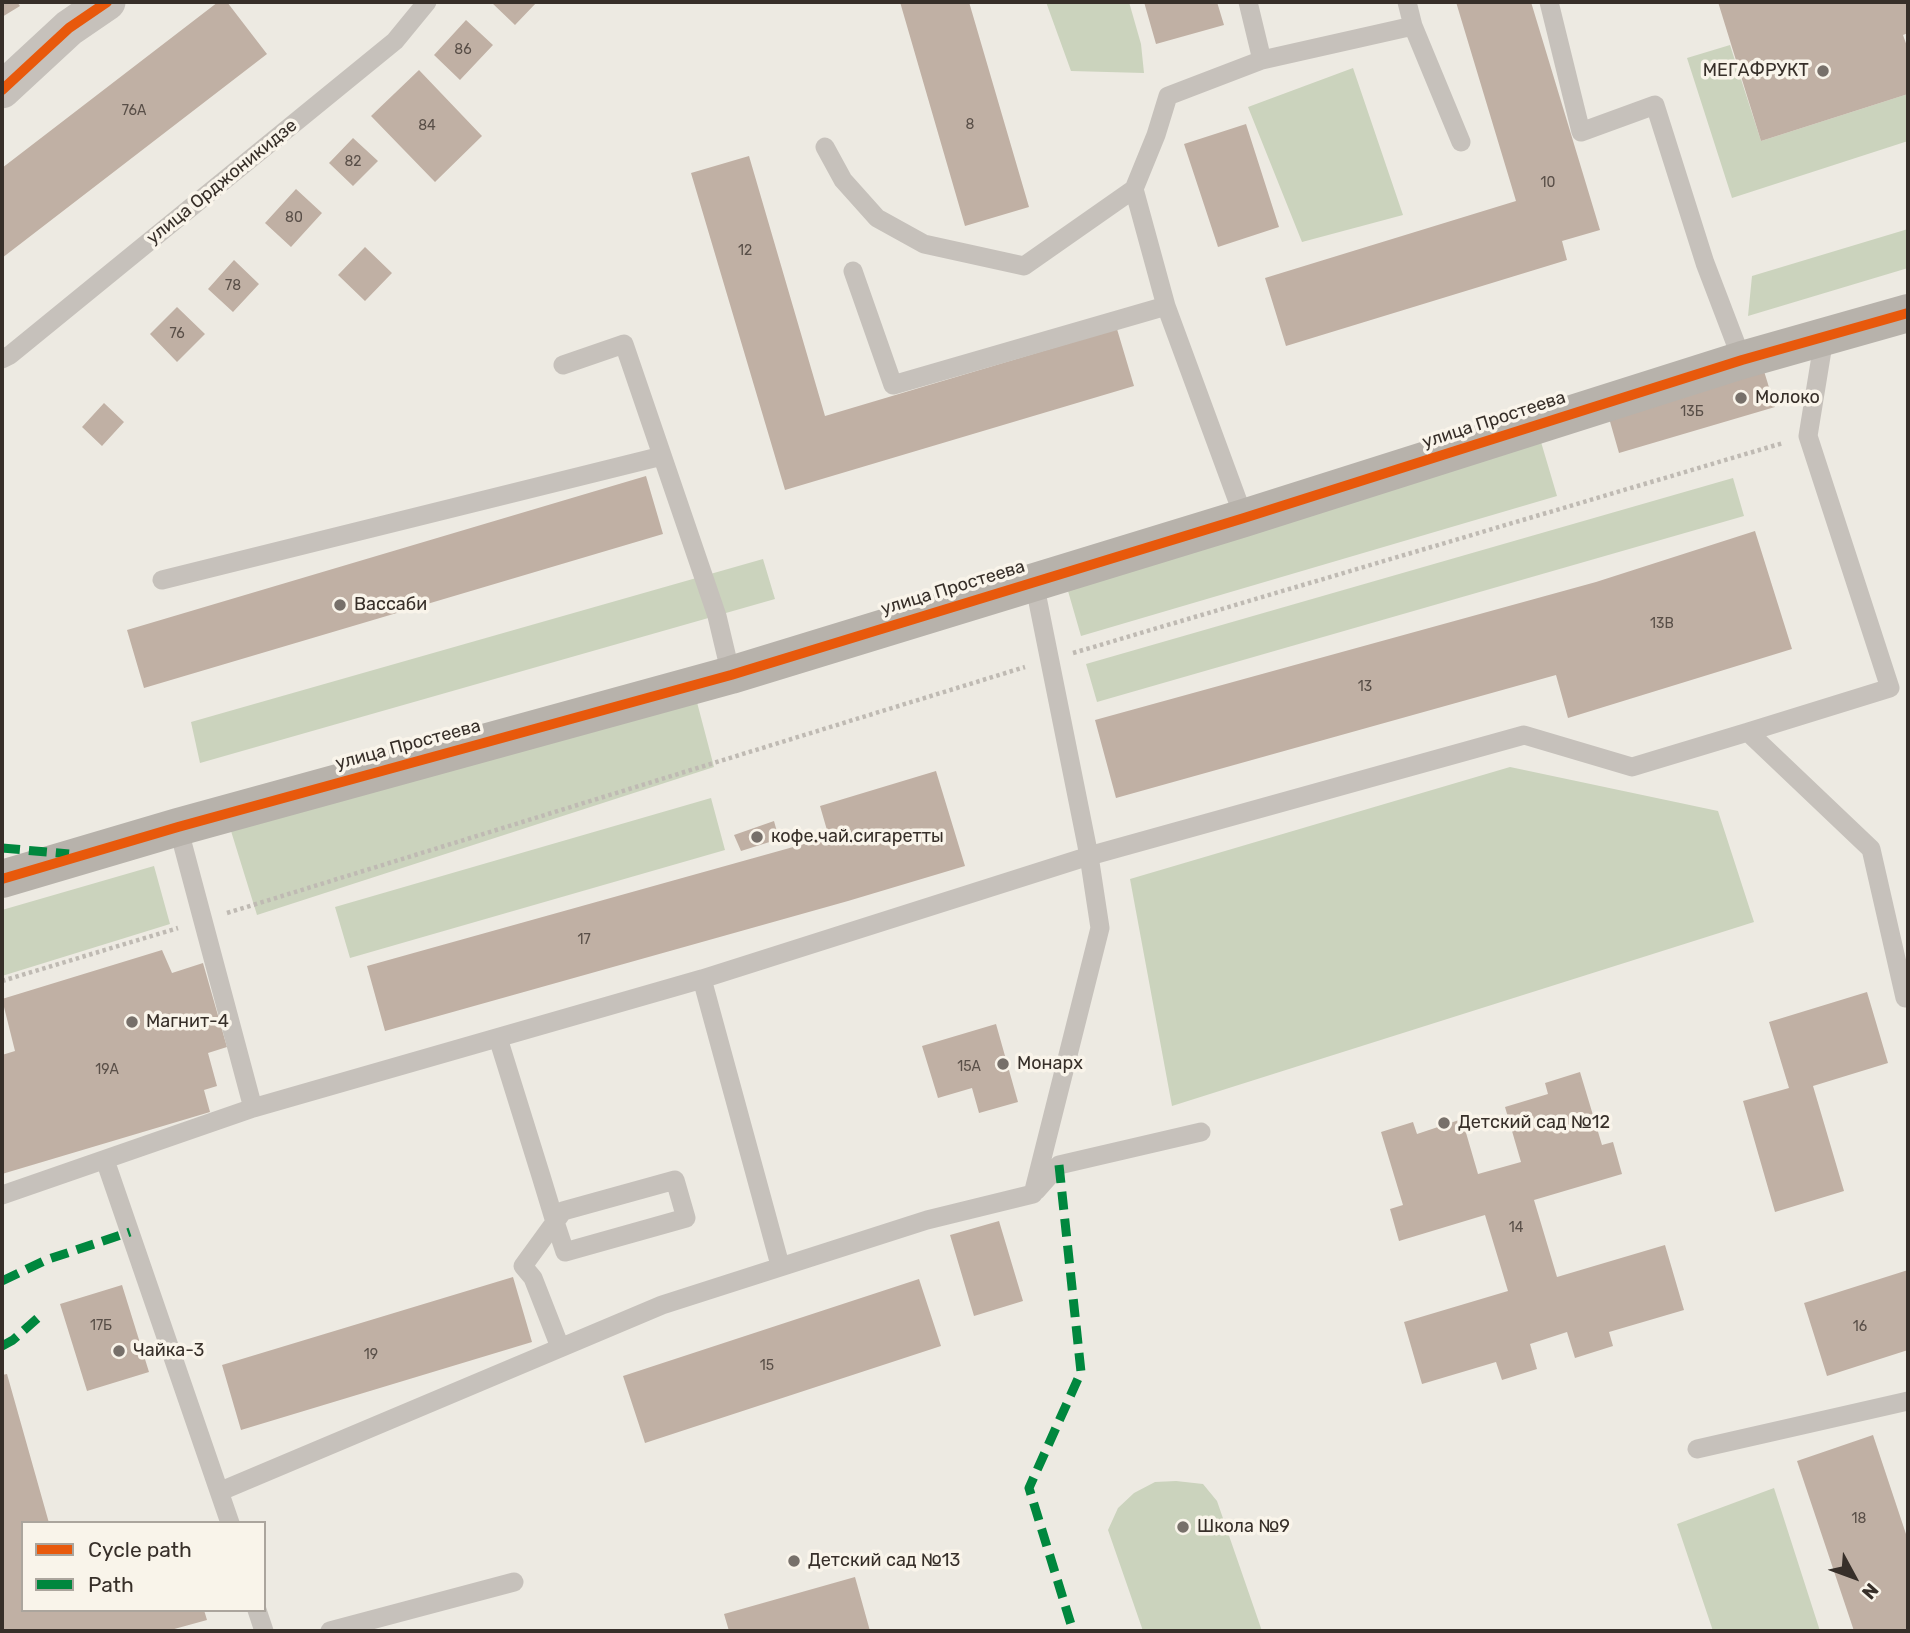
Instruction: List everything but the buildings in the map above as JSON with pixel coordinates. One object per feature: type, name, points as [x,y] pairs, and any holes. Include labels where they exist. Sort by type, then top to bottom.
[{"type":"street","points":[[2,90],[69,28],[107,2]]},
{"type":"street","name":"улица Простеева","points":[[2,878],[177,827],[731,675],[1244,518],[1742,360],[1908,313]]},
{"type":"lane","name":"улица Орджоникидзе","points":[[6,357],[395,41],[427,2]]},
{"type":"lane","points":[[1248,2],[1262,60]]},
{"type":"lane","points":[[1407,2],[1413,26],[1461,142]]},
{"type":"lane","points":[[1549,2],[1581,132],[1655,105],[1705,263],[1742,360]]},
{"type":"lane","points":[[825,147],[843,180],[877,218],[924,244],[1024,266],[1133,189],[1156,135],[1168,96],[1262,60],[1413,26]]},
{"type":"lane","points":[[1133,189],[1166,306],[1244,518]]},
{"type":"lane","points":[[853,271],[893,385],[1166,306]]},
{"type":"lane","points":[[2,1195],[253,1108],[702,979],[1089,856],[1524,735],[1632,767],[1890,688],[1808,436],[1824,338]]},
{"type":"lane","points":[[563,365],[624,344],[717,616],[731,675]]},
{"type":"lane","points":[[162,580],[662,456]]},
{"type":"lane","points":[[1033,1194],[1100,928],[1089,856],[1034,582]]},
{"type":"lane","points":[[1748,732],[1871,849],[1905,998],[1908,997]]},
{"type":"lane","points":[[177,827],[253,1108]]},
{"type":"lane","points":[[702,979],[780,1265]]},
{"type":"lane","points":[[498,1038],[555,1222],[565,1252],[686,1218],[675,1180],[563,1211],[555,1222],[523,1266],[533,1278],[560,1347]]},
{"type":"lane","points":[[220,1491],[662,1305],[927,1220],[1033,1194],[1059,1165],[1201,1132]]},
{"type":"lane","points":[[105,1160],[229,1521]]},
{"type":"lane","points":[[1697,1449],[1908,1401]]},
{"type":"lane","points":[[330,1631],[514,1582]]},
{"type":"lane","points":[[258,1612],[264,1631]]},
{"type":"path","points":[[2,981],[1049,660],[1808,436]]},
{"type":"green space","points":[[1046,2],[1129,2],[1141,44],[1144,73],[1071,71]]},
{"type":"green space","points":[[1730,45],[1761,141],[1908,94],[1908,141],[1732,198],[1687,58]]},
{"type":"green space","points":[[1353,68],[1403,215],[1302,242],[1248,107]]},
{"type":"green space","points":[[1908,229],[1908,268],[1748,316],[1752,276]]},
{"type":"green space","points":[[1541,442],[1557,496],[1081,636],[1068,591]]},
{"type":"green space","points":[[1733,478],[1744,516],[1097,702],[1086,664]]},
{"type":"green space","points":[[763,559],[775,599],[200,763],[191,722]]},
{"type":"green space","points":[[693,687],[714,767],[257,915],[231,831]]},
{"type":"green space","points":[[1510,767],[1718,811],[1754,922],[1172,1106],[1130,879]]},
{"type":"green space","points":[[711,798],[725,850],[350,958],[335,907]]},
{"type":"green space","points":[[154,866],[170,924],[2,976],[2,910]]},
{"type":"green space","points":[[1155,1482],[1203,1484],[1217,1501],[1262,1631],[1143,1631],[1108,1530],[1118,1508],[1134,1493]]},
{"type":"green space","points":[[1774,1488],[1820,1631],[1713,1631],[1677,1524]]},
{"type":"marked path","points":[[2,848],[69,854]]},
{"type":"marked path","points":[[1059,1165],[1081,1372],[1029,1488],[1073,1631]]},
{"type":"marked path","points":[[2,1281],[46,1260],[130,1232]]},
{"type":"marked path","points":[[2,1346],[39,1317]]},
{"type":"cycle path","points":[[2,90],[69,28],[107,2]]},
{"type":"cycle path","points":[[2,879],[178,827],[731,675],[1244,518],[1742,360],[1908,313]]},
{"type":"place","name":"МЕГАФРУКТ","points":[[1823,71]]},
{"type":"place","name":"Молоко","points":[[1741,398]]},
{"type":"place","name":"Вассаби","points":[[340,605]]},
{"type":"place","name":"кофе.чай.сигаретты","points":[[757,837]]},
{"type":"place","name":"Магнит-4","points":[[132,1022]]},
{"type":"place","name":"Монарх","points":[[1003,1064]]},
{"type":"place","name":"Детский сад №12","points":[[1444,1123]]},
{"type":"place","name":"Чайка-3","points":[[119,1351]]},
{"type":"place","name":"Школа №9","points":[[1183,1527]]},
{"type":"place","name":"Детский сад №13","points":[[794,1561]]}]
